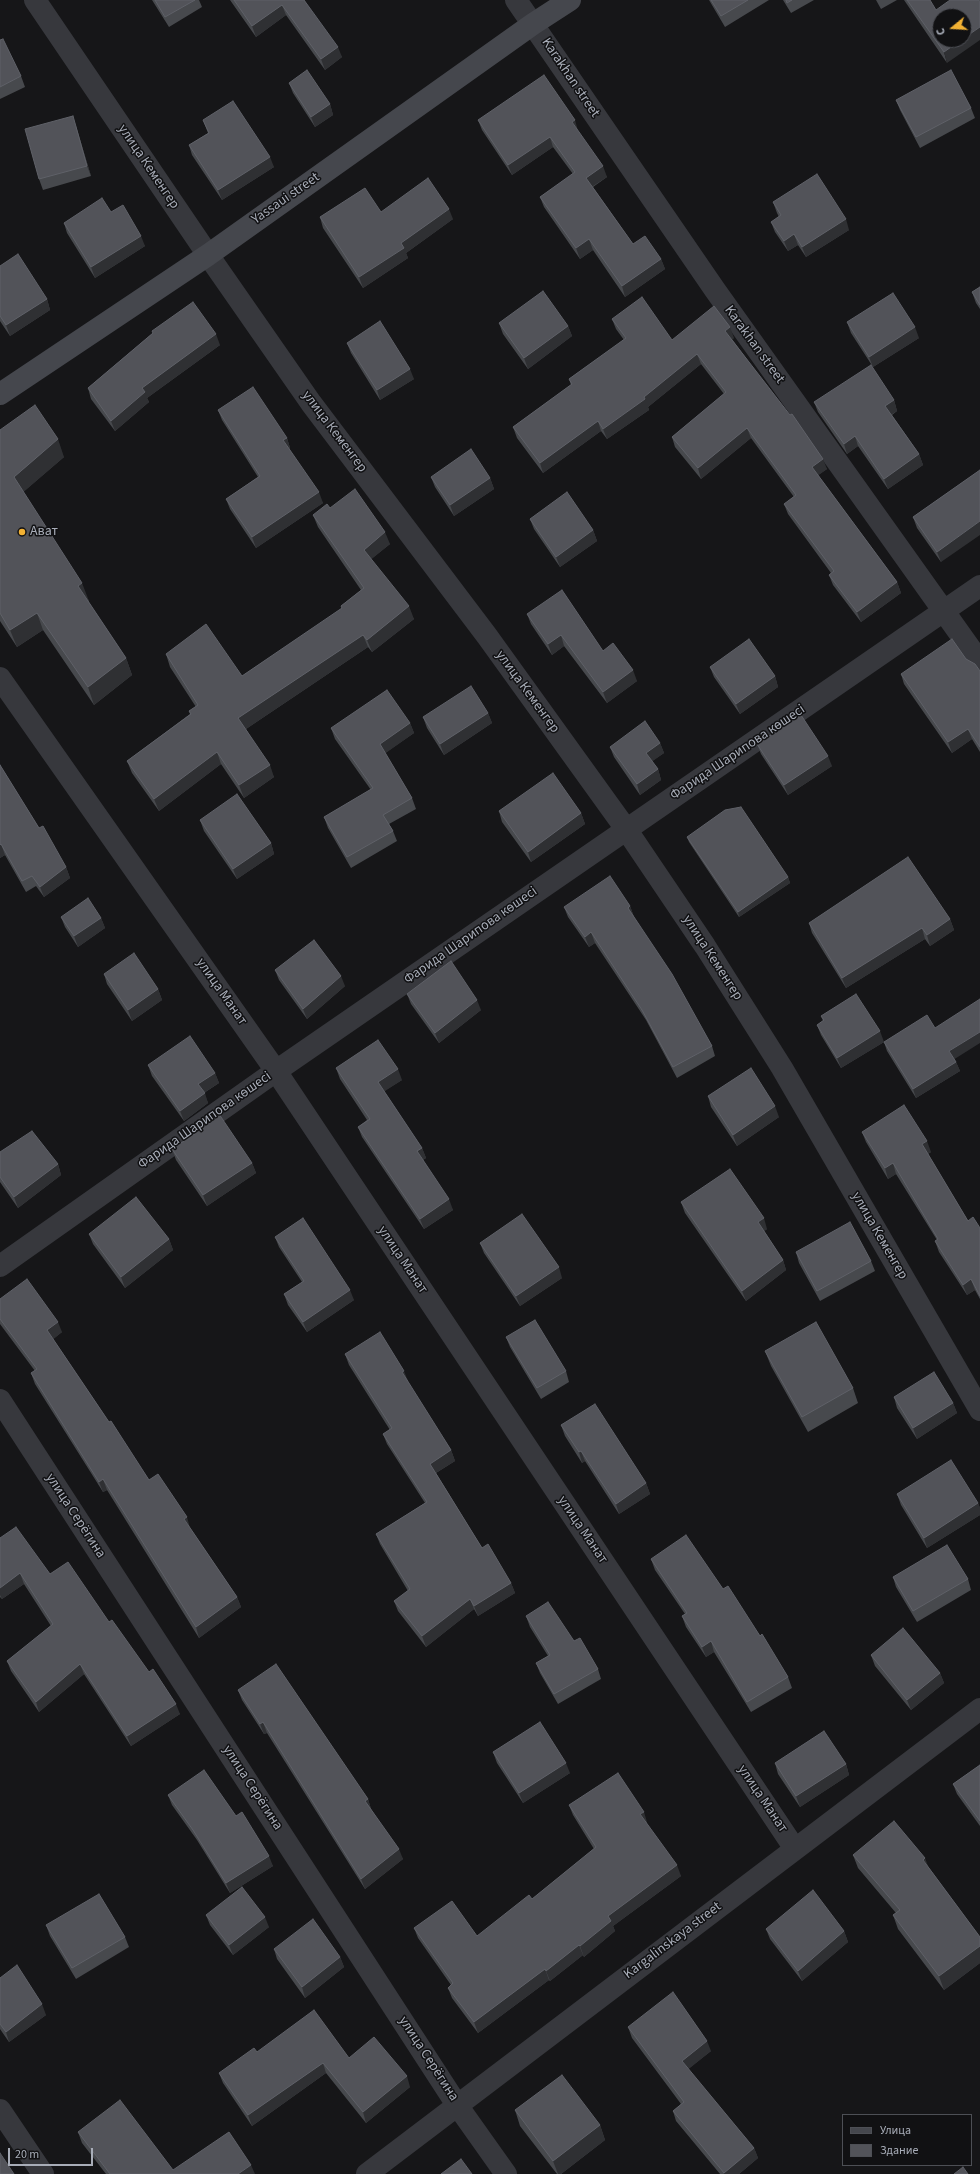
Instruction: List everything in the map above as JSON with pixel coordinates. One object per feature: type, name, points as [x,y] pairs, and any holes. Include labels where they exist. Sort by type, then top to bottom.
[{"type":"main road","name":"Yassaui street","points":[[0,394],[208,255],[533,24],[570,0]]},
{"type":"street","name":"улица Кеменгер","points":[[35,0],[208,255],[312,403],[487,636],[626,829],[705,946],[782,1068],[980,1410]]},
{"type":"street","name":"Karakhan street","points":[[516,0],[715,290],[980,662]]},
{"type":"street","name":"Фарида Шарипова көшесі","points":[[0,1266],[276,1071],[980,586]]},
{"type":"street","name":"улица Манат","points":[[0,678],[276,1071],[795,1849]]},
{"type":"street","name":"улица Серёгина","points":[[0,1400],[457,2104],[506,2174]]},
{"type":"street","name":"Kargalinskaya street","points":[[367,2174],[457,2104],[980,1709]]},
{"type":"street","points":[[0,2110],[43,2174]]},
{"type":"building","points":[[155,0],[195,0],[165,17]]},
{"type":"building","points":[[234,0],[304,0],[338,47],[321,59],[282,5],[252,26]]},
{"type":"building","points":[[711,0],[748,0],[721,16]]},
{"type":"building","points":[[907,0],[930,0],[935,8],[932,8],[932,35]]},
{"type":"building","points":[[950,0],[979,0],[980,27],[972,32],[972,8],[939,8]]},
{"type":"building","points":[[3,39],[21,76],[0,87],[0,40]]},
{"type":"building","points":[[941,48],[950,48],[944,52]]},
{"type":"building","points":[[307,70],[330,104],[311,117],[289,83]]},
{"type":"building","points":[[951,70],[971,108],[916,137],[896,100]]},
{"type":"building","points":[[544,75],[575,120],[572,122],[603,166],[586,178],[633,244],[645,236],[661,259],[622,286],[589,239],[576,248],[540,197],[575,172],[550,137],[508,165],[478,120]]},
{"type":"building","points":[[233,101],[270,157],[218,190],[189,145],[209,133],[203,120]]},
{"type":"building","points":[[73,116],[87,166],[39,179],[25,129]]},
{"type":"building","points":[[817,174],[846,219],[802,247],[794,234],[784,241],[771,222],[781,215],[773,202]]},
{"type":"building","points":[[428,178],[449,209],[401,243],[404,248],[359,277],[320,217],[365,188],[381,212]]},
{"type":"building","points":[[102,198],[111,212],[123,205],[141,236],[91,267],[64,223]]},
{"type":"building","points":[[18,254],[47,299],[6,325],[0,316],[0,266]]},
{"type":"building","points":[[980,287],[980,305],[972,292]]},
{"type":"building","points":[[543,291],[568,326],[524,358],[499,323]]},
{"type":"building","points":[[893,293],[915,327],[869,357],[847,322]]},
{"type":"building","points":[[642,297],[672,340],[714,306],[730,327],[725,331],[790,415],[792,414],[823,459],[812,467],[897,582],[857,612],[829,575],[834,571],[784,504],[796,495],[747,428],[698,468],[672,437],[726,392],[697,354],[644,397],[645,399],[603,429],[598,421],[540,463],[513,427],[572,384],[569,379],[626,338],[612,319]]},
{"type":"building","points":[[193,302],[216,334],[142,388],[145,392],[111,421],[88,388],[153,333],[152,331]]},
{"type":"building","points":[[380,321],[410,369],[377,390],[347,343]]},
{"type":"building","points":[[871,365],[894,400],[885,406],[919,454],[884,479],[855,436],[844,444],[814,402]]},
{"type":"building","points":[[253,387],[287,438],[283,440],[319,492],[252,537],[226,499],[260,476],[218,410]]},
{"type":"building","points":[[35,405],[58,439],[14,477],[82,583],[78,586],[126,658],[88,687],[37,613],[10,630],[0,613],[0,430]]},
{"type":"building","points":[[471,449],[490,478],[450,505],[431,477]]},
{"type":"building","points":[[980,470],[980,521],[937,552],[913,517]]},
{"type":"building","points":[[355,489],[385,532],[364,550],[409,606],[367,640],[363,635],[238,718],[270,765],[239,785],[217,752],[154,799],[127,761],[191,714],[189,711],[198,705],[166,654],[206,624],[242,676],[342,608],[341,606],[364,588],[313,515],[327,504],[330,508]]},
{"type":"building","points":[[567,492],[593,530],[556,557],[530,519]]},
{"type":"building","points":[[562,590],[603,651],[613,643],[633,670],[603,692],[561,635],[548,644],[527,614]]},
{"type":"building","points":[[749,639],[775,676],[736,704],[710,667]]},
{"type":"building","points":[[952,639],[966,659],[975,664],[980,671],[980,747],[968,729],[948,742],[901,674]]},
{"type":"building","points":[[471,686],[488,713],[440,744],[423,717]]},
{"type":"building","points":[[387,690],[410,723],[380,744],[412,798],[383,815],[393,831],[347,857],[324,817],[373,788],[331,728]]},
{"type":"building","points":[[801,715],[828,756],[784,785],[757,744]]},
{"type":"building","points":[[645,721],[660,743],[646,753],[658,769],[637,784],[610,747]]},
{"type":"building","points":[[0,765],[39,828],[43,826],[66,867],[40,887],[32,876],[22,881],[1,844],[0,845]]},
{"type":"building","points":[[553,773],[581,813],[528,852],[499,811]]},
{"type":"building","points":[[237,794],[271,843],[233,869],[200,820]]},
{"type":"building","points":[[741,807],[788,877],[738,912],[687,837],[725,810]]},
{"type":"building","points":[[908,857],[950,919],[927,935],[922,928],[842,978],[809,923]]},
{"type":"building","points":[[610,876],[630,906],[628,908],[672,974],[712,1046],[673,1067],[642,1010],[591,932],[585,937],[564,907]]},
{"type":"building","points":[[88,898],[101,918],[74,936],[61,917]]},
{"type":"building","points":[[314,940],[341,976],[303,1009],[275,970]]},
{"type":"building","points":[[134,953],[158,989],[128,1010],[104,974]]},
{"type":"building","points":[[451,961],[477,1000],[435,1033],[407,994]]},
{"type":"building","points":[[856,994],[880,1031],[837,1058],[817,1025],[824,1020],[821,1016]]},
{"type":"building","points":[[980,999],[980,1032],[949,1051],[956,1062],[913,1089],[884,1042],[927,1015],[935,1028]]},
{"type":"building","points":[[190,1036],[215,1073],[198,1084],[205,1093],[180,1111],[148,1065]]},
{"type":"building","points":[[378,1040],[398,1069],[378,1082],[422,1148],[417,1151],[449,1199],[420,1219],[358,1127],[370,1119],[336,1068]]},
{"type":"building","points":[[751,1068],[775,1106],[733,1135],[708,1096]]},
{"type":"building","points":[[904,1105],[927,1141],[922,1144],[968,1221],[973,1217],[980,1228],[980,1296],[971,1279],[963,1285],[935,1241],[938,1239],[893,1163],[885,1168],[862,1132]]},
{"type":"building","points":[[219,1114],[252,1163],[203,1195],[172,1149],[196,1133],[194,1131]]},
{"type":"building","points":[[32,1131],[58,1164],[14,1197],[0,1177],[0,1152]]},
{"type":"building","points":[[730,1169],[764,1218],[758,1222],[783,1260],[742,1291],[681,1202]]},
{"type":"building","points":[[136,1197],[169,1239],[121,1277],[89,1234]]},
{"type":"building","points":[[522,1214],[559,1267],[516,1296],[480,1243]]},
{"type":"building","points":[[303,1218],[350,1290],[303,1322],[284,1294],[304,1281],[275,1237]]},
{"type":"building","points":[[850,1222],[871,1261],[817,1291],[796,1252]]},
{"type":"building","points":[[27,1279],[58,1322],[47,1330],[109,1422],[111,1421],[149,1480],[158,1474],[187,1517],[184,1519],[237,1597],[196,1627],[103,1479],[99,1482],[31,1373],[37,1369],[0,1319],[0,1299]]},
{"type":"building","points":[[535,1320],[566,1371],[537,1388],[506,1337]]},
{"type":"building","points":[[816,1322],[853,1388],[802,1417],[765,1351]]},
{"type":"building","points":[[380,1332],[404,1371],[402,1372],[451,1450],[430,1464],[482,1548],[488,1544],[511,1583],[474,1606],[470,1599],[422,1636],[394,1601],[410,1589],[376,1534],[427,1502],[383,1434],[392,1428],[345,1354]]},
{"type":"building","points":[[934,1372],[953,1403],[913,1428],[894,1397]]},
{"type":"building","points":[[595,1404],[646,1483],[616,1504],[581,1451],[579,1452],[561,1425]]},
{"type":"building","points":[[951,1460],[978,1503],[924,1538],[897,1494]]},
{"type":"building","points":[[16,1527],[50,1574],[68,1562],[109,1622],[112,1620],[149,1672],[153,1669],[176,1704],[127,1736],[80,1664],[36,1702],[7,1661],[53,1624],[20,1573],[0,1588],[0,1538]]},
{"type":"building","points":[[686,1535],[723,1589],[728,1586],[760,1636],[762,1634],[788,1677],[747,1702],[711,1641],[702,1647],[682,1616],[687,1613],[651,1559]]},
{"type":"building","points":[[947,1545],[968,1579],[913,1611],[893,1577]]},
{"type":"building","points":[[548,1602],[574,1641],[580,1638],[598,1669],[554,1694],[536,1663],[550,1655],[526,1616]]},
{"type":"building","points":[[903,1628],[940,1673],[907,1700],[871,1655]]},
{"type":"building","points":[[276,1664],[368,1799],[365,1801],[399,1849],[361,1879],[263,1722],[260,1724],[238,1690]]},
{"type":"building","points":[[540,1722],[566,1763],[519,1793],[493,1752]]},
{"type":"building","points":[[824,1731],[846,1764],[796,1796],[775,1763]]},
{"type":"building","points":[[980,1765],[980,1821],[953,1784]]},
{"type":"building","points":[[204,1770],[236,1816],[242,1812],[269,1856],[226,1883],[193,1830],[168,1795]]},
{"type":"building","points":[[618,1773],[644,1812],[640,1814],[677,1865],[608,1916],[611,1921],[580,1946],[579,1945],[546,1971],[545,1969],[474,2022],[448,1988],[453,1983],[414,1928],[452,1901],[477,1936],[529,1895],[532,1899],[596,1847],[569,1805]]},
{"type":"building","points":[[894,1821],[925,1858],[923,1860],[980,1937],[980,1946],[939,1976],[893,1915],[900,1910],[853,1855]]},
{"type":"building","points":[[242,1887],[265,1917],[229,1945],[206,1915]]},
{"type":"building","points":[[813,1890],[844,1931],[798,1971],[766,1929]]},
{"type":"building","points":[[99,1894],[125,1937],[72,1968],[46,1925]]},
{"type":"building","points":[[313,1919],[340,1957],[302,1987],[274,1949]]},
{"type":"building","points":[[17,1965],[42,2004],[6,2032],[0,2024],[0,1978]]},
{"type":"building","points":[[673,1992],[707,2041],[682,2061],[754,2148],[724,2173],[673,2111],[684,2102],[628,2027]]},
{"type":"building","points":[[314,2010],[349,2058],[374,2037],[407,2076],[363,2112],[323,2063],[248,2115],[219,2073],[254,2048],[257,2052]]},
{"type":"building","points":[[562,2075],[600,2125],[553,2161],[515,2110]]},
{"type":"building","points":[[120,2100],[173,2170],[229,2132],[251,2165],[238,2174],[110,2174],[78,2132]]},
{"type":"building","points":[[0,2153],[14,2174],[0,2174]]},
{"type":"building","points":[[461,2159],[472,2174],[441,2174]]},
{"type":"building","points":[[963,2167],[968,2174],[954,2174]]},
{"type":"place","name":"Ават","points":[[22,532]]}]
